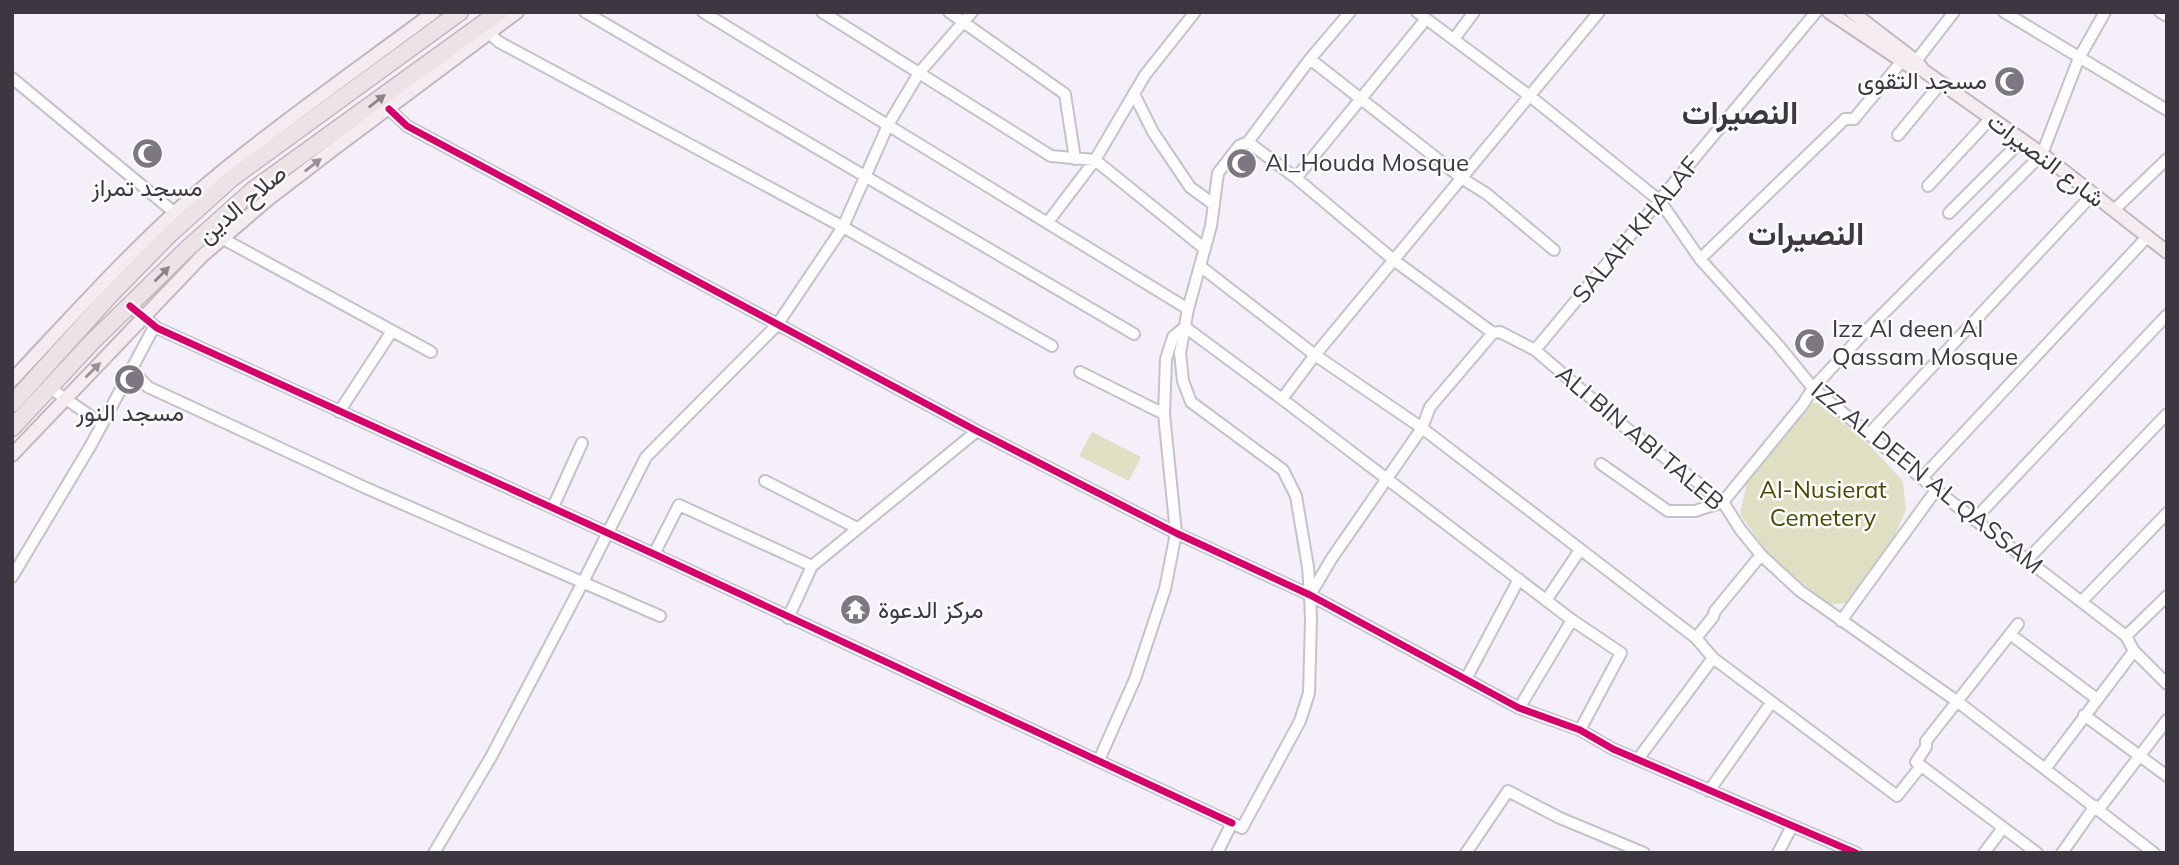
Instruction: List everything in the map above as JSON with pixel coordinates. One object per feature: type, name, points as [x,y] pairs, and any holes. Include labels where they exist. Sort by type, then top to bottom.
[{"type":"highway","name":"صلاح الدين","points":[[12,404],[170,233],[232,178],[460,12]]},
{"type":"highway","name":"صلاح الدين","points":[[12,428],[130,306],[215,235],[253,190],[499,12]]},
{"type":"main road","points":[[12,380],[175,213],[250,149],[434,12]]},
{"type":"main road","points":[[12,455],[64,398],[149,322],[202,257],[215,235],[517,12]]},
{"type":"main road","name":"شارع النصيرات","points":[[1829,12],[1912,62]]},
{"type":"main road","name":"شارع النصيرات","points":[[1852,12],[1912,62],[2042,154],[2167,252]]},
{"type":"street","points":[[584,12],[1134,334]]},
{"type":"street","points":[[703,12],[1188,309]]},
{"type":"street","points":[[822,12],[1051,156],[1095,160],[1205,249]]},
{"type":"street","points":[[949,12],[1065,94],[1074,159]]},
{"type":"street","points":[[434,853],[491,757],[646,457],[777,325],[843,227],[888,125],[919,73],[972,12]]},
{"type":"street","points":[[1048,222],[1095,160],[1159,56],[1195,12]]},
{"type":"street","points":[[130,306],[149,322],[340,412],[654,554],[1242,828],[1300,721],[1309,693],[1311,619],[1308,567],[1296,496],[1283,470],[1191,402],[1183,381],[1180,353],[1188,309],[1211,226],[1218,173],[1238,146],[1248,142],[1310,59],[1350,12]]},
{"type":"street","points":[[1454,39],[1474,12]]},
{"type":"street","points":[[1282,399],[1315,355],[1600,12]]},
{"type":"street","name":"SALAH KHALAF","points":[[1535,350],[1816,12]]},
{"type":"street","points":[[1700,259],[1845,119],[1854,119],[1912,62],[1954,12]]},
{"type":"street","points":[[2004,12],[2167,110]]},
{"type":"street","points":[[1601,464],[1668,511],[1695,511],[1723,502],[1813,388],[2042,154],[2079,58],[2105,12]]},
{"type":"street","points":[[2160,12],[2167,16]]},
{"type":"street","points":[[1296,178],[1421,16]]},
{"type":"street","name":"IZZ AL DEEN AL QASSAM","points":[[1421,16],[1531,97],[1660,201],[1700,259],[1813,388],[1936,490],[2126,636],[2134,651],[2166,682]]},
{"type":"street","points":[[490,34],[843,227],[1052,346]]},
{"type":"street","points":[[1310,59],[1463,179],[1487,194],[1554,250]]},
{"type":"street","points":[[12,78],[175,213]]},
{"type":"street","points":[[1898,135],[1941,83]]},
{"type":"street","points":[[1135,94],[1153,132],[1190,187],[1213,204]]},
{"type":"street","points":[[389,109],[407,127],[777,325],[1175,533],[1310,595],[1519,708],[1580,730],[1613,749],[1856,853]]},
{"type":"street","points":[[1928,186],[1990,118]]},
{"type":"street","points":[[1949,213],[2022,140]]},
{"type":"street","name":"ALI BIN ABI TALEB","points":[[1248,142],[1296,178],[1395,261],[1493,333],[1500,332],[1535,350],[1626,428],[1723,502],[1761,555],[1800,591],[1958,702],[2154,853]]},
{"type":"street","points":[[2114,210],[2167,159]]},
{"type":"street","points":[[1869,434],[2092,195]]},
{"type":"street","points":[[215,235],[431,352]]},
{"type":"street","points":[[1922,478],[2148,236]]},
{"type":"street","points":[[1200,266],[1315,355],[1422,428],[1696,638],[1713,658],[1771,703],[1897,796],[1921,766]]},
{"type":"street","points":[[1975,520],[2167,315]]},
{"type":"street","points":[[12,577],[102,424],[131,369],[149,322]]},
{"type":"street","points":[[1185,327],[1572,620],[1620,653],[1580,730]]},
{"type":"street","points":[[1100,760],[1135,679],[1165,589],[1175,533],[1164,414],[1166,359],[1174,337],[1185,327]]},
{"type":"street","points":[[340,412],[392,331]]},
{"type":"street","points":[[1310,595],[1332,558],[1422,428],[1430,407],[1493,333]]},
{"type":"street","points":[[131,369],[148,387],[366,488],[660,616]]},
{"type":"street","points":[[1080,372],[1164,414]]},
{"type":"street","points":[[50,388],[102,424]]},
{"type":"street","points":[[2026,561],[2167,414]]},
{"type":"street","points":[[788,618],[812,566],[977,431]]},
{"type":"street","points":[[552,507],[582,443]]},
{"type":"street","points":[[765,481],[857,528]]},
{"type":"street","points":[[1841,621],[1936,490]]},
{"type":"street","points":[[654,554],[679,505],[812,566]]},
{"type":"street","points":[[2082,601],[2167,513]]},
{"type":"street","points":[[1547,599],[1580,550]]},
{"type":"street","points":[[1696,638],[1713,617],[1714,611],[1761,555]]},
{"type":"street","points":[[1466,679],[1519,579]]},
{"type":"street","points":[[2126,636],[2167,596]]},
{"type":"street","points":[[1519,708],[1572,620]]},
{"type":"street","points":[[2018,624],[1926,741],[1926,747],[1916,762],[2037,853]]},
{"type":"street","points":[[2010,634],[2097,699]]},
{"type":"street","points":[[2045,769],[2134,651]]},
{"type":"street","points":[[1637,759],[1713,658]]},
{"type":"street","points":[[1709,791],[1771,703]]},
{"type":"street","points":[[2084,715],[2167,776]]},
{"type":"street","points":[[2062,853],[2167,720]]},
{"type":"street","points":[[1466,853],[1507,791],[1560,818],[1644,853]]},
{"type":"street","points":[[1217,853],[1232,822]]},
{"type":"street","points":[[1778,853],[1792,826]]},
{"type":"street","points":[[1984,853],[2003,828]]},
{"type":"green space","name":"Al-Nusierat Cemetery","points":[[1810,403],[1820,403],[1870,446],[1903,481],[1906,510],[1890,546],[1845,603],[1828,605],[1766,552],[1740,514],[1748,478]]},
{"type":"green space","points":[[1092,432],[1141,457],[1129,481],[1079,456]]},
{"type":"cycle path","points":[[389,109],[407,126],[977,431],[1176,533],[1310,595],[1519,708],[1580,730],[1613,749],[1856,853]]},
{"type":"cycle path","points":[[130,306],[157,328],[654,554],[1232,823]]},
{"type":"place","name":"مسجد التقوى","points":[[2010,81]]},
{"type":"place","name":"مسجد تمراز","points":[[147,154]]},
{"type":"place","name":"Al_Houda Mosque","points":[[1242,163]]},
{"type":"place","name":"Izz Al deen Al Qassam Mosque","points":[[1809,343]]},
{"type":"place","name":"مسجد النور","points":[[130,379]]},
{"type":"place","name":"مركز الدعوة","points":[[855,610]]},
{"type":"district","name":"النصيرات","points":[[1740,113]]},
{"type":"district","name":"النصيرات","points":[[1806,234]]}]
